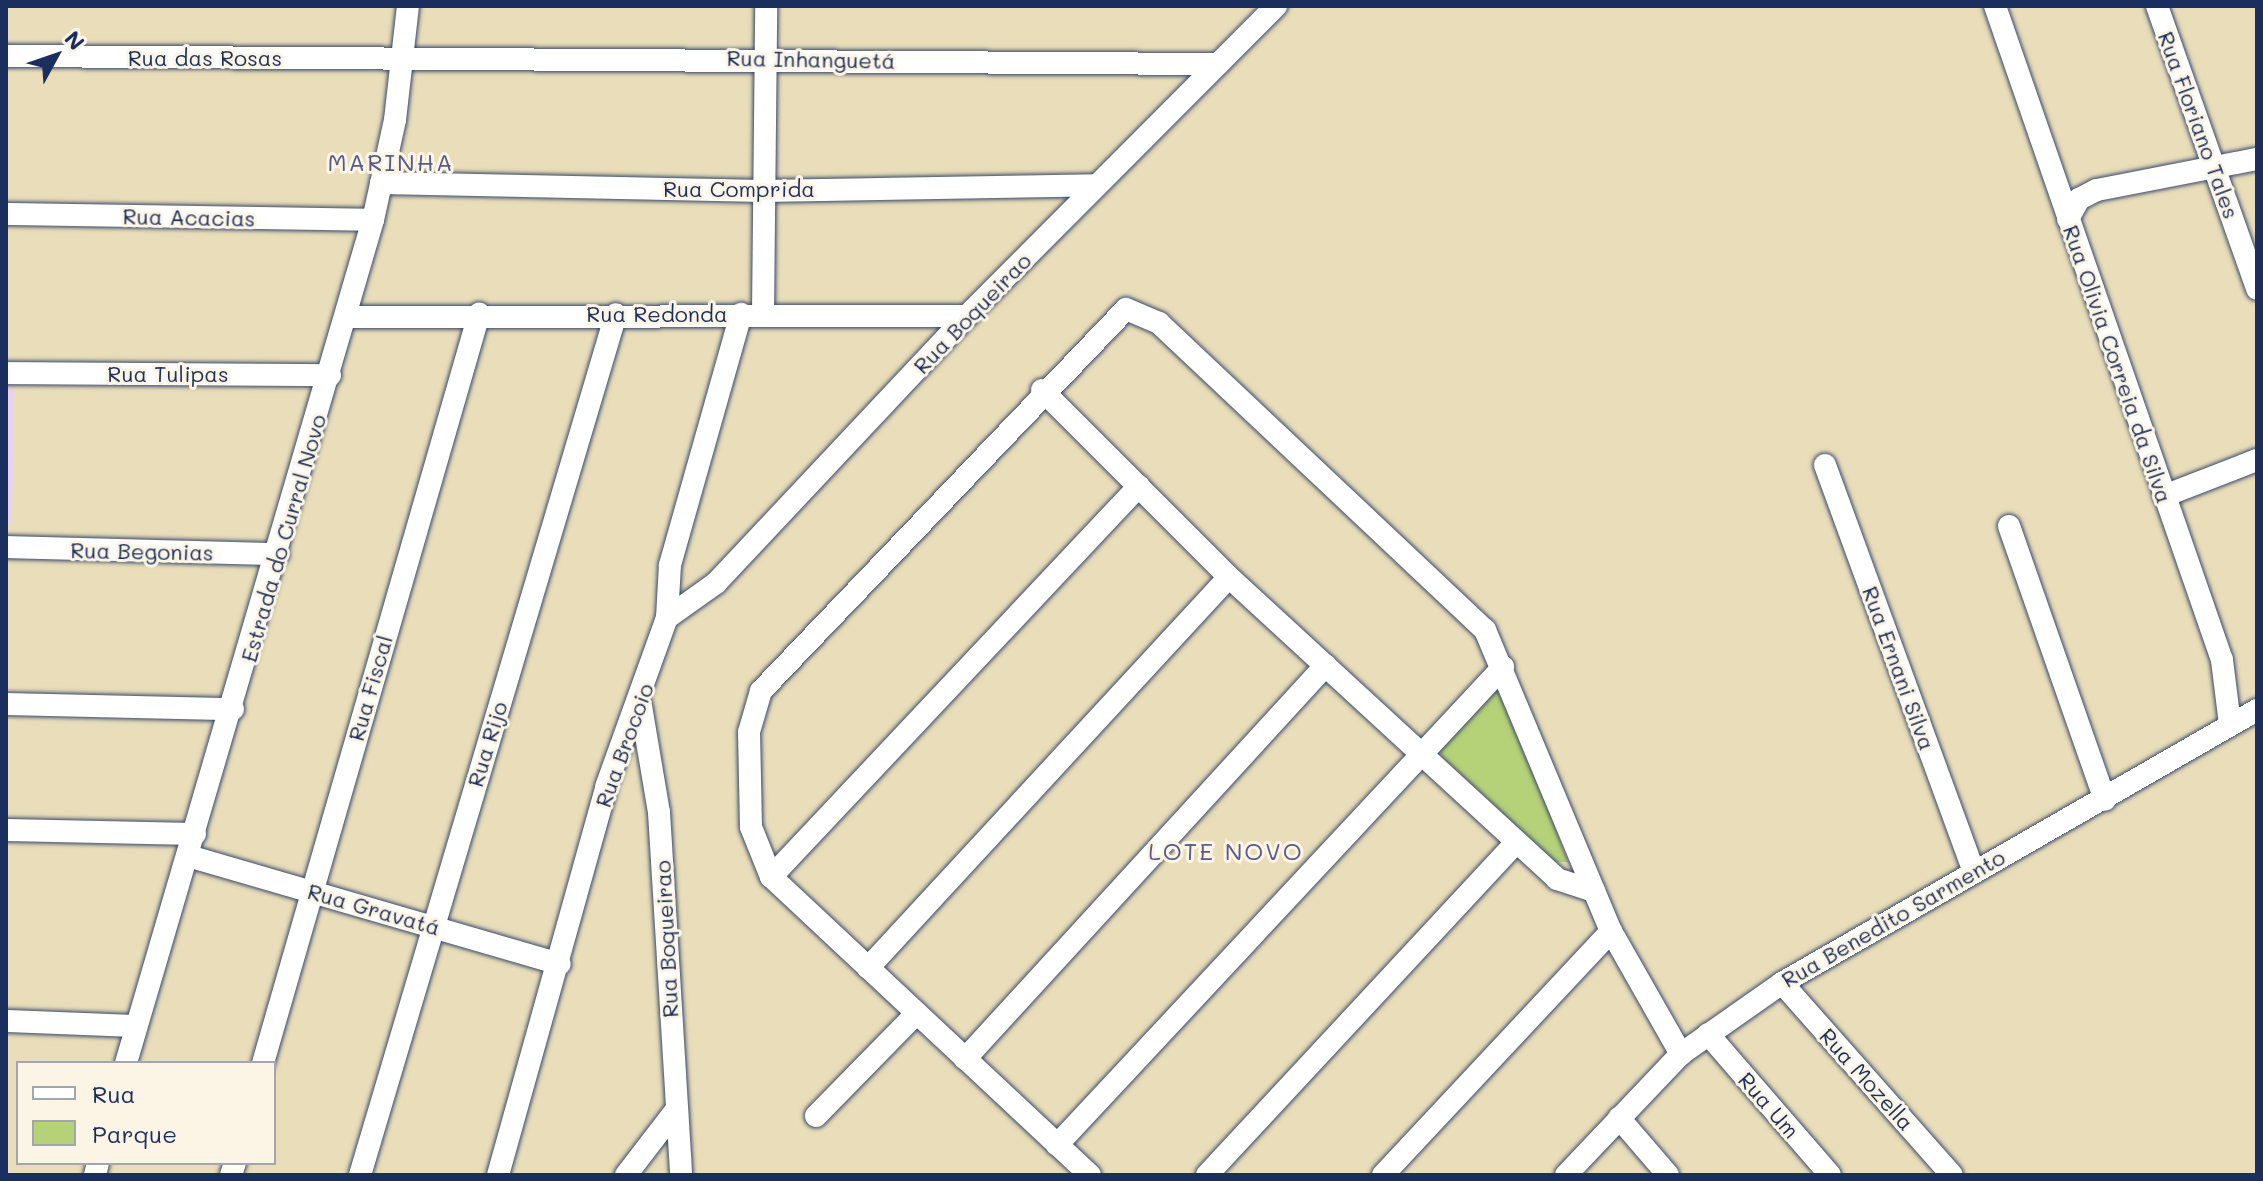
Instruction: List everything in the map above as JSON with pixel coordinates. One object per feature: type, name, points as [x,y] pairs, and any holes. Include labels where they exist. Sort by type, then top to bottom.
[{"type":"street","name":"Estrada do Curral Novo","points":[[127,1061],[233,709],[373,220],[404,59],[408,6]]},
{"type":"street","name":"Rua Brocoio","points":[[498,1175],[560,964],[606,787],[641,705],[667,618],[670,565],[752,314],[763,191],[766,6]]},
{"type":"street","name":"Rua Boqueirao","points":[[667,618],[716,583],[967,316],[1276,6]]},
{"type":"street","name":"Rua Olivia Correia da Silva","points":[[1995,6],[2226,672],[2230,724]]},
{"type":"street","name":"Rua Floriano Tales","points":[[2157,6],[2257,289]]},
{"type":"street","name":"Rua das Rosas","points":[[6,56],[404,59]]},
{"type":"street","name":"Rua Inhanguetá","points":[[404,59],[767,58],[1218,64]]},
{"type":"street","points":[[2068,219],[2079,199],[2097,190],[2215,170],[2257,159]]},
{"type":"street","name":"Rua Comprida","points":[[381,183],[763,191],[1097,185]]},
{"type":"street","name":"Rua Acacias","points":[[6,214],[373,220]]},
{"type":"street","points":[[1090,1175],[771,877],[751,827],[749,732],[761,691],[1042,390],[1118,314],[1145,312],[1472,616],[1503,667],[1611,931],[1681,1054]]},
{"type":"street","name":"Rua Redonda","points":[[347,317],[479,314],[967,316]]},
{"type":"street","name":"Rua Fiscal","points":[[264,1061],[479,314]]},
{"type":"street","name":"Rua Rijo","points":[[360,1175],[616,314]]},
{"type":"street","name":"Rua Tulipas","points":[[6,373],[330,375]]},
{"type":"street","points":[[1042,390],[1229,577],[1516,842],[1567,886],[1594,891]]},
{"type":"street","points":[[2164,496],[2257,460]]},
{"type":"street","name":"Rua Ernani Silva","points":[[1825,465],[1973,870]]},
{"type":"street","points":[[771,877],[1139,486]]},
{"type":"street","points":[[2009,526],[2105,800]]},
{"type":"street","name":"Rua Begonias","points":[[6,547],[278,554]]},
{"type":"street","points":[[868,968],[1229,577]]},
{"type":"street","points":[[965,1059],[1326,665]]},
{"type":"street","points":[[1057,1145],[1503,667]]},
{"type":"street","points":[[6,704],[233,709]]},
{"type":"street","name":"Rua Boqueirao","points":[[641,705],[659,812],[681,1175]]},
{"type":"street","name":"Rua Benedito Sarmento","points":[[1566,1175],[1681,1054],[1782,983],[1973,870],[2105,800],[2257,710]]},
{"type":"street","points":[[6,830],[195,834]]},
{"type":"street","points":[[1207,1175],[1516,842]]},
{"type":"street","name":"Rua Gravatá","points":[[188,856],[560,964]]},
{"type":"street","points":[[1383,1175],[1611,931]]},
{"type":"street","name":"Rua Mozella","points":[[1782,983],[1952,1175]]},
{"type":"street","points":[[816,1116],[917,1013]]},
{"type":"street","points":[[6,1021],[136,1026]]},
{"type":"street","name":"Rua Um","points":[[1708,1034],[1830,1175]]},
{"type":"street","points":[[626,1175],[676,1110]]},
{"type":"street","points":[[1619,1118],[1668,1175]]},
{"type":"shaded area","points":[[6,388],[14,388],[12,524],[6,524]]},
{"type":"green space","points":[[1497,688],[1503,688],[1568,862],[1555,862],[1442,757],[1440,750]]},
{"type":"district","name":"MARINHA","points":[[391,162]]},
{"type":"district","name":"LOTE NOVO","points":[[1226,851]]}]
